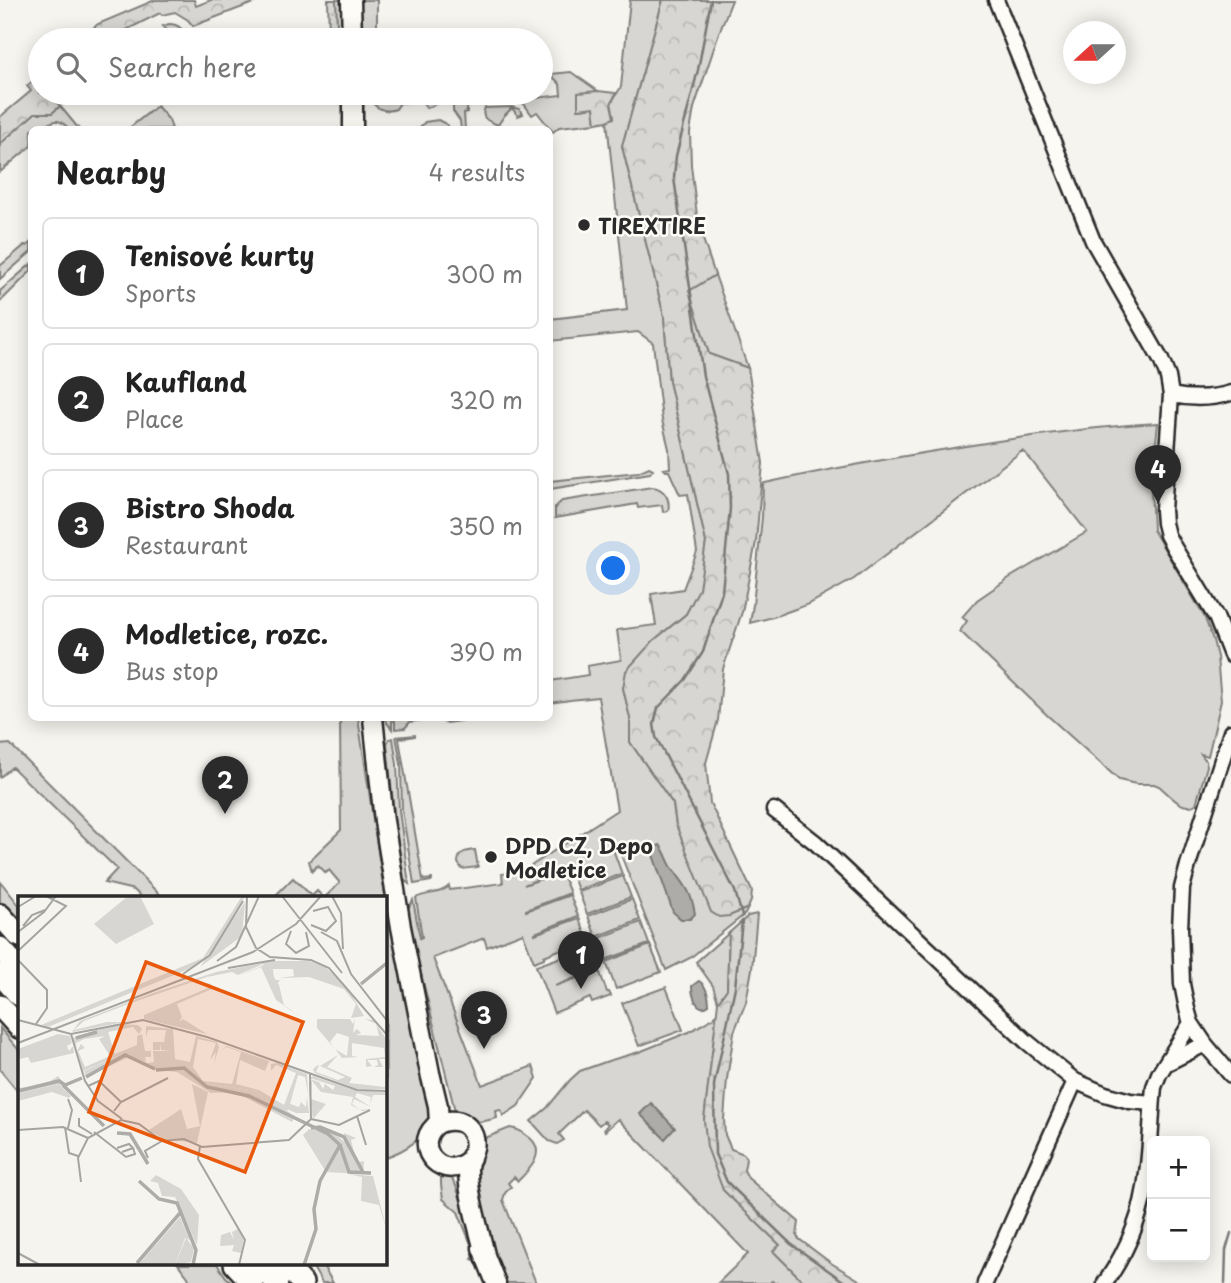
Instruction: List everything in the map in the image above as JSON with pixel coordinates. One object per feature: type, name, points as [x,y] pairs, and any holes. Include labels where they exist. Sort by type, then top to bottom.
[{"type":"highway","points":[[0,915],[18,935]]},
{"type":"highway","points":[[0,948],[18,968]]},
{"type":"highway","points":[[0,974],[18,994]]},
{"type":"highway","points":[[237,1266],[253,1283]]},
{"type":"highway","points":[[261,1266],[277,1283]]},
{"type":"highway","points":[[287,1266],[302,1283]]},
{"type":"main road","points":[[351,0],[352,28]]},
{"type":"main road","points":[[353,105],[353,126]]},
{"type":"main road","points":[[373,721],[384,821],[401,928],[430,1073],[438,1106],[447,1122]]},
{"type":"main road","points":[[471,1158],[465,1164],[449,1168],[435,1162],[428,1149],[429,1134],[433,1128],[447,1122],[466,1126],[472,1134],[475,1144],[471,1158],[468,1168],[469,1182],[486,1259]]},
{"type":"main road","points":[[449,1168],[459,1185],[496,1283]]},
{"type":"street","points":[[996,0],[1093,241],[1168,377],[1171,395],[1163,510],[1167,535],[1216,617],[1231,655]]},
{"type":"street","points":[[1171,395],[1204,398],[1231,393]]},
{"type":"street","points":[[1231,732],[1182,888],[1180,928],[1182,984],[1187,1009],[1205,1044],[1231,1075]]},
{"type":"street","points":[[774,810],[816,843],[1026,1041],[1075,1081],[1105,1094],[1152,1104]]},
{"type":"street","points":[[1105,1283],[1128,1245],[1142,1203],[1154,1087],[1159,1074],[1192,1023]]},
{"type":"street","points":[[1167,1063],[1205,1044]]},
{"type":"street","points":[[985,1283],[1075,1081]]},
{"type":"green space","points":[[155,0],[194,0],[196,6],[211,0],[261,0],[193,26],[175,12],[162,15],[160,13],[130,28],[93,28]]},
{"type":"green space","points":[[328,0],[336,0],[337,28],[329,28]]},
{"type":"green space","points":[[336,0],[344,0],[345,28],[337,28]]},
{"type":"green space","points":[[360,0],[377,0],[377,28],[362,28]]},
{"type":"green space","points":[[630,0],[663,0],[622,146],[664,316],[669,381],[706,542],[700,589],[686,614],[653,641],[623,688],[630,718],[630,742],[673,804],[676,825],[729,916],[748,908],[745,914],[690,958],[666,970],[619,850],[614,852],[622,874],[578,890],[569,866],[524,885],[561,872],[570,893],[526,911],[570,895],[578,916],[535,934],[579,918],[587,939],[534,962],[523,933],[487,947],[484,938],[433,958],[482,1085],[533,1066],[537,1078],[518,1106],[503,1116],[501,1110],[496,1111],[497,1118],[480,1122],[469,1121],[455,1111],[407,917],[408,909],[413,900],[420,938],[416,898],[442,891],[449,886],[450,890],[503,883],[502,874],[523,871],[617,810],[598,697],[553,703],[553,681],[588,675],[587,666],[621,660],[617,630],[656,625],[651,594],[683,589],[697,552],[688,494],[680,495],[669,471],[664,469],[670,468],[669,449],[662,420],[653,343],[638,332],[553,341],[553,319],[627,310],[607,121],[614,117],[611,103],[621,87]]},
{"type":"green space","points":[[663,0],[732,0],[694,108],[690,132],[698,224],[715,275],[689,291],[709,354],[748,368],[763,463],[756,542],[742,612],[723,669],[718,720],[706,763],[710,803],[752,891],[748,908],[719,917],[711,912],[676,825],[673,804],[630,742],[630,718],[623,688],[626,671],[653,641],[686,614],[699,589],[706,542],[669,381],[664,316],[622,146]]},
{"type":"green space","points":[[169,24],[180,28],[165,28],[163,26]]},
{"type":"green space","points":[[571,72],[598,91],[578,94],[578,109],[594,107],[596,123],[559,127],[553,132],[553,126],[548,126],[537,112],[532,115],[525,105],[553,105],[553,96],[561,95],[560,84],[553,74]]},
{"type":"green space","points":[[578,93],[616,93],[611,104],[614,118],[596,123],[594,107],[578,109]]},
{"type":"green space","points":[[28,94],[28,105],[60,106],[52,113],[35,113],[0,144],[0,117]]},
{"type":"green space","points":[[375,105],[399,105],[396,109],[382,110]]},
{"type":"green space","points":[[453,105],[467,105],[467,112],[464,113],[465,126],[461,126]]},
{"type":"green space","points":[[60,106],[77,126],[66,126],[55,121],[44,126],[28,126],[28,149],[0,172],[0,144],[35,113],[52,113]]},
{"type":"green space","points":[[157,106],[171,126],[132,126]]},
{"type":"green space","points":[[512,107],[523,114],[518,116],[512,108],[498,125],[484,115],[485,108]]},
{"type":"green space","points":[[438,120],[448,126],[421,126],[425,122]]},
{"type":"green space","points":[[27,246],[28,255],[0,279],[0,266]]},
{"type":"green space","points":[[28,267],[28,274],[0,302],[0,291]]},
{"type":"green space","points":[[715,275],[748,368],[709,354],[689,291]]},
{"type":"green space","points":[[1158,423],[1151,488],[1153,530],[1204,616],[1217,657],[1221,701],[1208,756],[1201,754],[1207,766],[1196,804],[1181,804],[1154,784],[1119,780],[960,631],[967,621],[962,617],[977,600],[1087,532],[1022,451],[854,579],[809,604],[750,623],[765,483],[998,441]]},
{"type":"green space","points":[[649,467],[653,469],[650,473],[553,489],[553,481],[638,472]]},
{"type":"green space","points":[[652,487],[660,489],[666,495],[668,511],[663,512],[662,505],[638,508],[637,504],[555,518],[555,507],[562,501]]},
{"type":"green space","points":[[340,721],[358,721],[385,896],[326,896],[340,883],[329,870],[326,873],[318,865],[312,871],[309,861],[341,830]]},
{"type":"green space","points":[[395,721],[416,721],[410,722],[405,728],[395,729]]},
{"type":"green space","points":[[415,735],[399,739],[423,880],[432,881],[414,884],[402,810],[401,764],[396,737]]},
{"type":"green space","points":[[393,738],[409,884],[400,874],[387,744],[389,739]]},
{"type":"green space","points":[[10,744],[161,896],[140,896],[134,890],[104,883],[117,869],[12,767],[0,777],[0,745]]},
{"type":"green space","points":[[475,850],[478,867],[462,869],[458,863],[459,856]]},
{"type":"green space","points":[[623,876],[631,897],[587,914],[579,892]]},
{"type":"green space","points":[[293,878],[312,896],[275,896]]},
{"type":"green space","points":[[0,881],[18,904],[18,924],[0,903]]},
{"type":"green space","points":[[632,899],[640,920],[596,937],[588,916]]},
{"type":"green space","points":[[387,904],[434,1121],[423,1134],[401,1151],[387,1157]]},
{"type":"green space","points":[[757,914],[746,1002],[734,1032],[727,1079],[725,1135],[731,1149],[744,1154],[744,1170],[748,1178],[799,1222],[799,1239],[864,1283],[805,1283],[773,1251],[780,1245],[723,1190],[707,1147],[704,1120],[718,1002],[727,989],[729,933],[748,916]]},
{"type":"green space","points":[[641,922],[649,944],[605,960],[597,939]]},
{"type":"green space","points":[[729,933],[727,989],[718,1002],[713,986],[696,962]]},
{"type":"green space","points":[[650,945],[661,972],[616,989],[606,962]]},
{"type":"green space","points":[[590,947],[598,969],[555,986],[599,970],[611,996],[592,1003],[590,998],[554,1013],[536,966]]},
{"type":"green space","points":[[666,987],[683,1030],[639,1046],[622,1003]]},
{"type":"green space","points":[[717,1013],[704,1120],[723,1190],[780,1245],[774,1252],[805,1283],[718,1283],[748,1254],[618,1119],[605,1131],[608,1124],[604,1121],[599,1125],[584,1110],[559,1134],[564,1140],[557,1144],[549,1141],[531,1121],[547,1108],[580,1071],[689,1032]]},
{"type":"green space","points":[[0,1028],[18,1049],[18,1092],[0,1070]]},
{"type":"green space","points":[[510,1128],[530,1138],[537,1150],[527,1172],[518,1181],[514,1177],[508,1183],[511,1187],[503,1200],[536,1283],[504,1283],[485,1229],[471,1167],[485,1138]]},
{"type":"green space","points":[[441,1171],[451,1177],[456,1186],[478,1251],[474,1260],[472,1259],[475,1254],[458,1212],[443,1199]]},
{"type":"green space","points":[[180,1266],[218,1266],[233,1283],[190,1283]]},
{"type":"green space","points":[[312,1266],[323,1266],[333,1283],[322,1283]]},
{"type":"shaded area","points":[[660,845],[689,893],[695,914],[690,919],[681,919],[673,912],[652,852]]},
{"type":"shaded area","points":[[699,981],[708,995],[709,1005],[705,1007],[698,1005],[693,994],[692,986]]},
{"type":"shaded area","points":[[651,1103],[675,1128],[665,1139],[640,1114]]},
{"type":"waterway","points":[[711,0],[698,70],[676,156],[674,178],[703,376],[729,474],[730,508],[722,592],[703,652],[685,680],[658,708],[654,724],[656,737],[735,891],[742,916]]},
{"type":"waterway","points":[[742,921],[735,987],[714,1085],[715,1154],[727,1182],[791,1244],[846,1283]]},
{"type":"waterway","points":[[1225,1283],[1226,1250],[1231,1233]]},
{"type":"place","name":"TIREXTIRE","points":[[584,225]]},
{"type":"place","name":"Modletice, rozc.","points":[[1158,503]]},
{"type":"place","name":"Kaufland","points":[[225,814]]},
{"type":"place","name":"DPD CZ, Depo Modletice","points":[[491,857]]},
{"type":"place","name":"Tenisové kurty","points":[[581,989]]},
{"type":"place","name":"Bistro Shoda","points":[[484,1049]]}]
